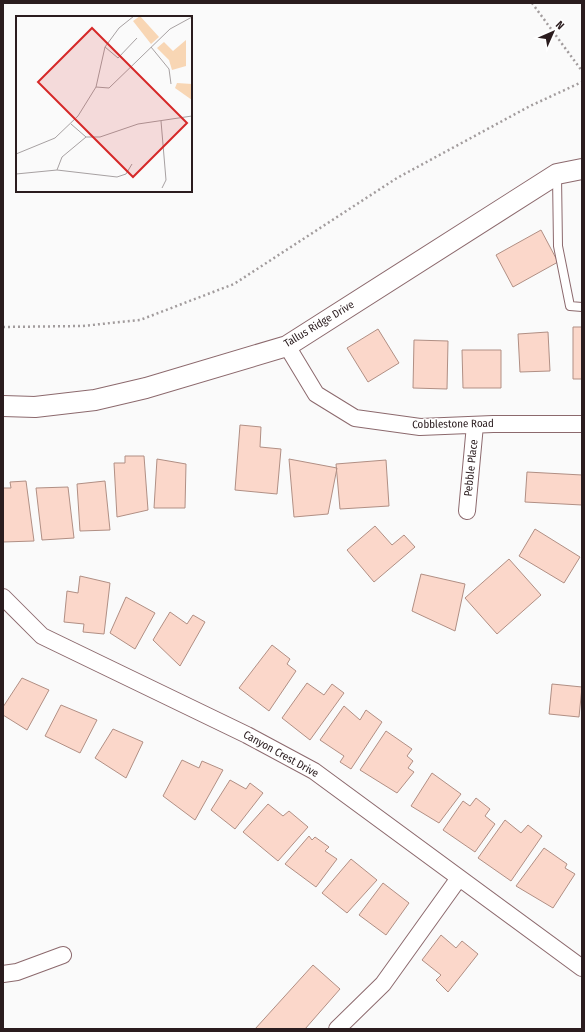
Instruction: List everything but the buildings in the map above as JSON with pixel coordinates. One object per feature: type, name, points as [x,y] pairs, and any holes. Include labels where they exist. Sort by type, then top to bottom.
[{"type":"street","name":"Tallus Ridge Drive","points":[[3,406],[35,406],[95,400],[146,388],[288,346],[557,174],[582,169]]},
{"type":"street","name":"Cobblestone Road","points":[[288,346],[316,394],[355,418],[420,427],[582,424]]},
{"type":"street","name":"Pebble Place","points":[[467,511],[475,425]]},
{"type":"street","name":"Canyon Crest Drive","points":[[3,597],[42,636],[247,735],[314,771],[582,968]]},
{"type":"street","points":[[337,1029],[383,984],[459,878]]},
{"type":"street","points":[[3,974],[17,972],[63,955]]},
{"type":"lane","points":[[557,174],[558,246],[570,306],[582,307]]},
{"type":"path","points":[[532,3],[582,71]]},
{"type":"path","points":[[3,327],[82,326],[140,320],[234,284],[397,178],[530,106],[582,82]]}]
